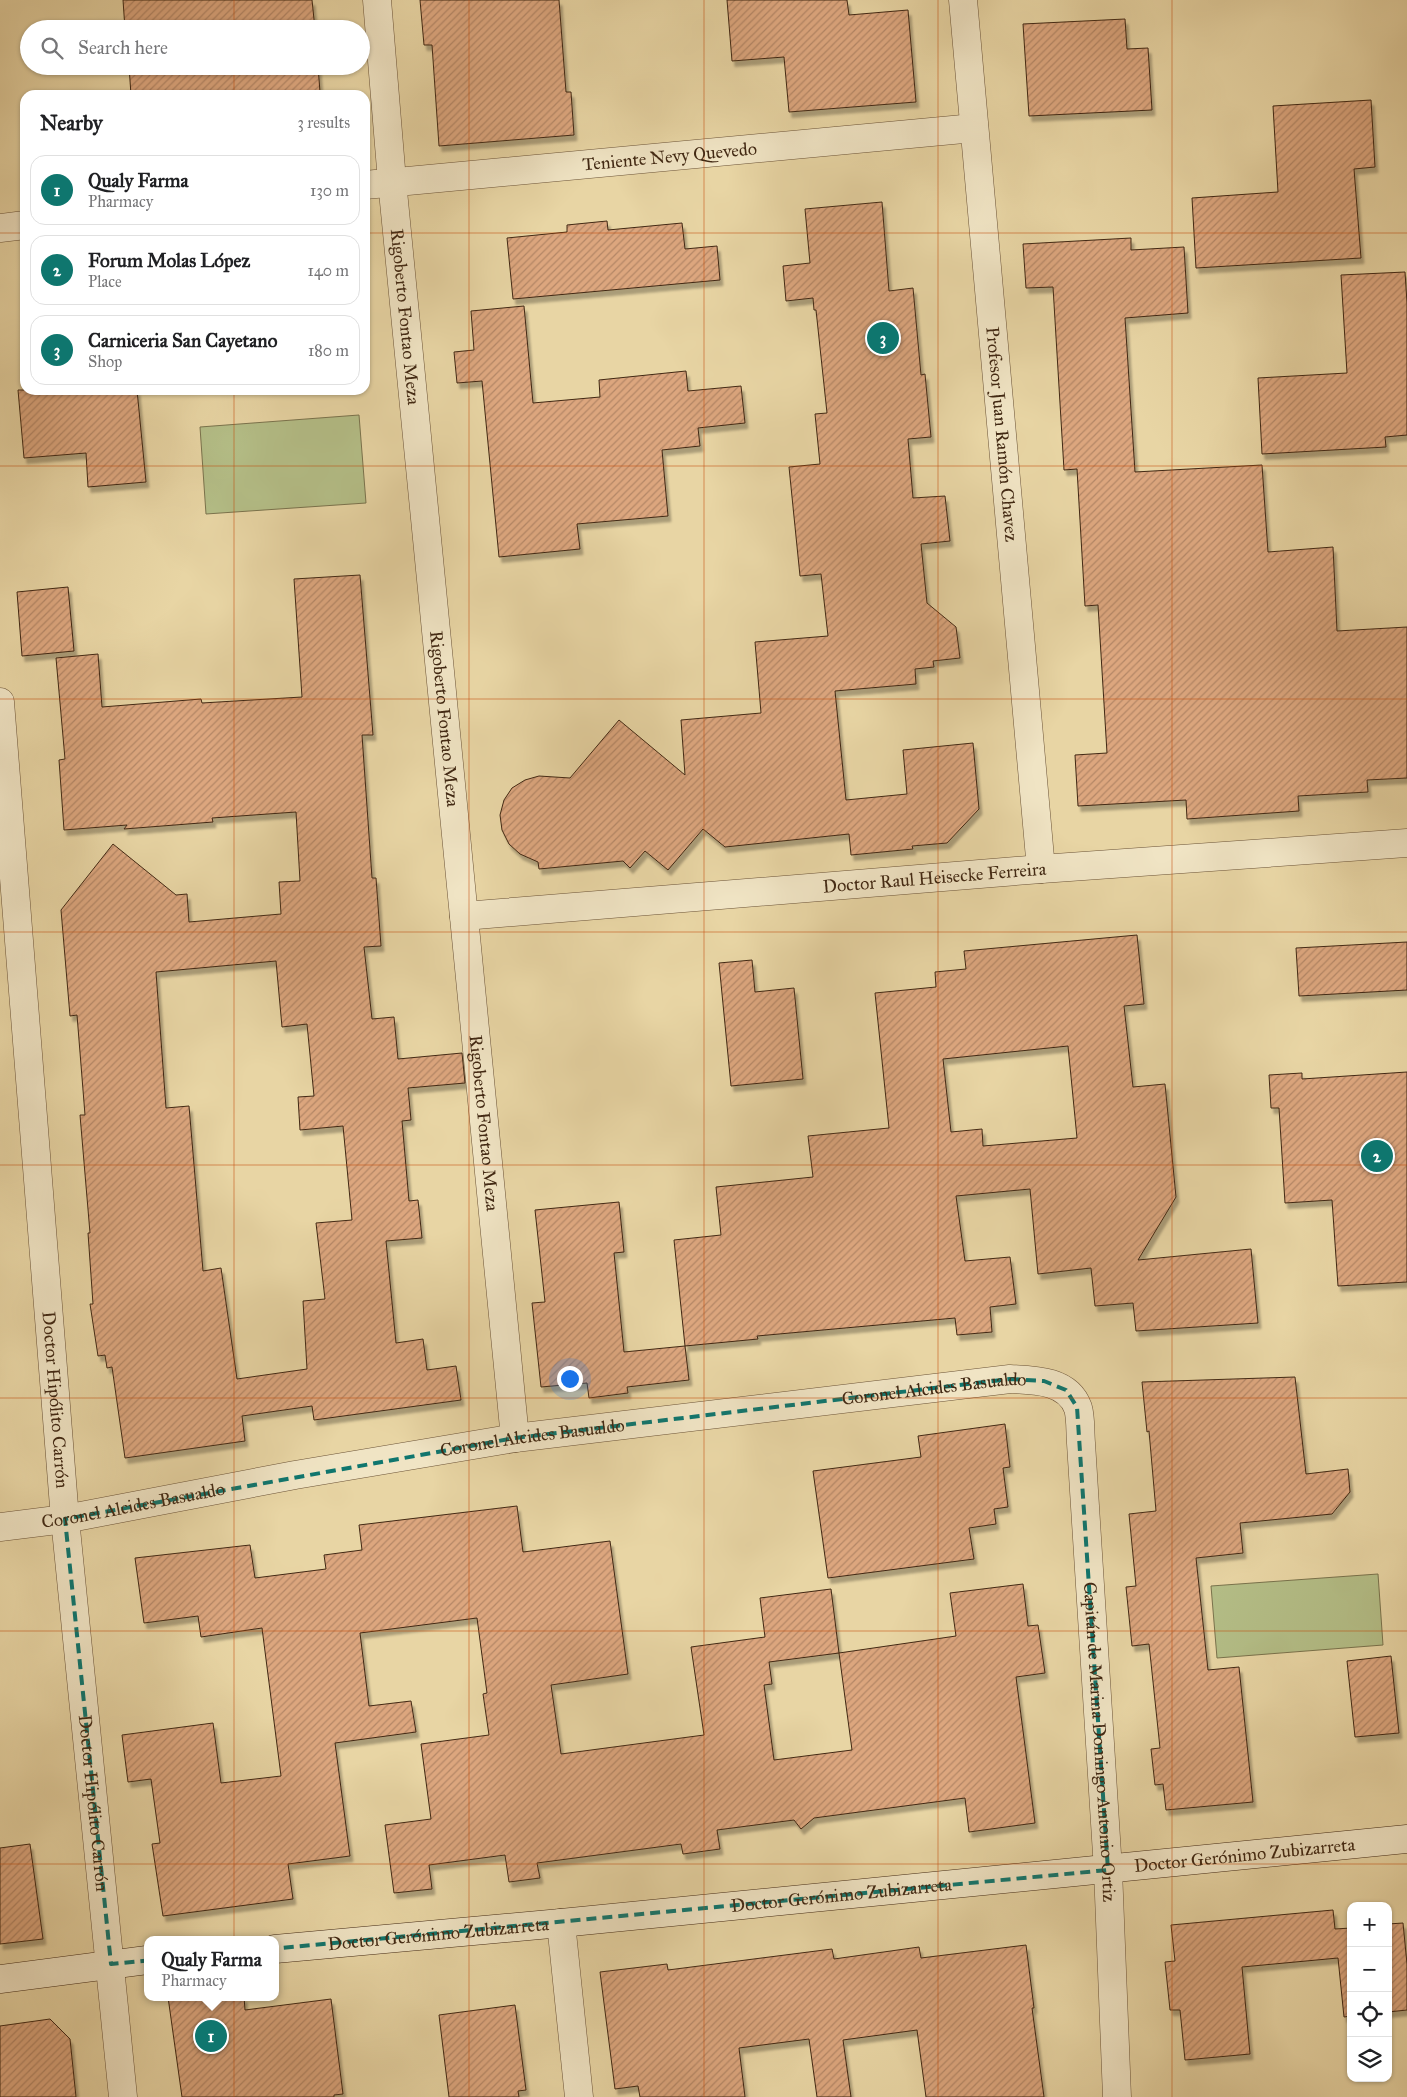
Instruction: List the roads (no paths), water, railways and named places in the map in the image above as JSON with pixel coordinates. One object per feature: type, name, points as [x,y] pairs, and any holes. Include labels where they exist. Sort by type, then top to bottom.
[{"type":"street","name":"Rigoberto Fontao Meza","points":[[377,0],[392,182],[515,1438]]},
{"type":"street","name":"Profesor Juan Ramón Chavez","points":[[963,0],[1041,869]]},
{"type":"street","name":"Teniente Nevy Quevedo","points":[[370,184],[974,128]]},
{"type":"street","points":[[0,228],[20,226]]},
{"type":"street","name":"Doctor Hipólito Carrón","points":[[0,702],[64,1519],[111,1964],[123,2097]]},
{"type":"street","name":"Doctor Raul Heisecke Ferreira","points":[[464,916],[1041,869],[1407,843]]},
{"type":"street","name":"Coronel Alcides Basualdo","points":[[0,1527],[64,1519],[295,1475],[515,1438],[1010,1378],[1044,1381],[1066,1390]]},
{"type":"street","name":"Capitán de Marina Domingo Antonio Ortiz","points":[[1066,1390],[1078,1408],[1080,1434],[1108,1870],[1116,2097]]},
{"type":"street","name":"Doctor Gerónimo Zubizarreta","points":[[279,1949],[561,1924],[1407,1839]]},
{"type":"street","points":[[561,1924],[579,2097]]},
{"type":"street","points":[[0,1979],[144,1960]]},
{"type":"place","name":"Carniceria San Cayetano","points":[[883,338]]},
{"type":"place","name":"Forum Molas López","points":[[1377,1156]]},
{"type":"place","name":"Qualy Farma","points":[[211,2036]]}]
